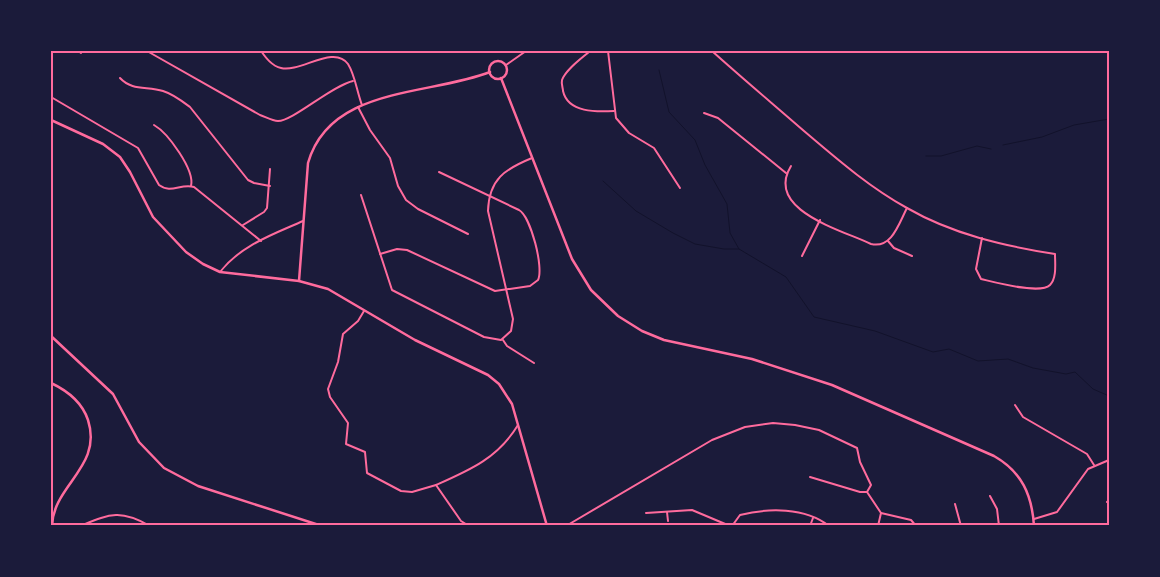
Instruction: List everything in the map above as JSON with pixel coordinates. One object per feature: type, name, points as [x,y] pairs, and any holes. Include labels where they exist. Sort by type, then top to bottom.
[{"type":"street","points":[[147,51],[260,115],[276,121],[290,118],[333,89],[354,81]]},
{"type":"street","points":[[261,51],[272,63],[286,69],[293,69],[320,59],[341,59],[348,64],[362,105]]},
{"type":"street","points":[[506,65],[526,51]]},
{"type":"street","points":[[590,51],[565,76],[562,82],[564,96],[571,104],[591,112],[614,111]]},
{"type":"street","points":[[608,51],[616,118],[629,133],[654,148],[680,188]]},
{"type":"street","points":[[712,51],[854,174],[906,208],[949,228],[982,238],[1018,249],[1055,254],[1052,282],[1048,287],[1037,289],[981,279],[976,269],[982,238]]},
{"type":"street","points":[[494,62],[502,62],[506,65],[507,71],[501,78],[493,77],[490,72],[490,65],[494,62]]},
{"type":"street","points":[[299,281],[308,163],[313,148],[330,124],[338,117],[362,105],[450,85],[490,72]]},
{"type":"street","points":[[120,78],[130,86],[156,89],[178,98],[190,107],[248,180],[270,186]]},
{"type":"street","points":[[501,78],[579,272],[591,290],[618,316],[642,332],[664,340],[779,366],[832,385],[994,456],[1010,467],[1024,482],[1032,505],[1034,526]]},
{"type":"street","points":[[51,97],[138,148],[159,185],[169,190],[183,185],[199,190],[261,241]]},
{"type":"street","points":[[358,107],[370,130],[390,158],[400,191],[406,200],[418,209],[468,234]]},
{"type":"street","points":[[704,113],[718,118],[786,173]]},
{"type":"street","points":[[51,120],[103,144],[120,157],[130,172],[153,218],[186,252],[203,264],[220,272],[299,281],[328,289],[415,340],[488,375],[506,394],[518,425],[546,525]]},
{"type":"street","points":[[154,125],[164,132],[191,172],[191,186]]},
{"type":"street","points":[[361,195],[389,284],[396,293],[484,337],[492,340],[503,339],[511,331],[514,323],[488,211],[489,195],[500,177],[517,164],[532,158]]},
{"type":"street","points":[[791,166],[786,173],[785,187],[789,200],[798,209],[871,244],[878,245],[888,241],[906,208]]},
{"type":"street","points":[[243,225],[264,212],[267,208],[270,169]]},
{"type":"street","points":[[380,254],[397,249],[407,250],[495,291],[506,291],[533,285],[539,277],[540,268],[526,216],[489,195],[439,172]]},
{"type":"street","points":[[802,256],[820,220]]},
{"type":"street","points":[[220,272],[234,256],[303,221]]},
{"type":"street","points":[[888,241],[894,248],[912,256]]},
{"type":"street","points":[[365,310],[358,322],[343,334],[338,362],[328,389],[330,397],[348,423],[346,444],[365,452],[367,473],[395,489],[412,492],[436,486],[501,450],[518,425]]},
{"type":"street","points":[[51,336],[113,394],[140,442],[164,468],[198,486],[322,526]]},
{"type":"street","points":[[503,339],[507,346],[534,363]]},
{"type":"street","points":[[51,383],[77,401],[87,416],[91,433],[88,456],[60,500],[52,526]]},
{"type":"street","points":[[1015,405],[1023,417],[1086,454],[1094,465]]},
{"type":"street","points":[[566,526],[712,440],[745,427],[773,423],[819,430],[857,448],[860,462],[870,485],[867,492]]},
{"type":"street","points":[[1034,519],[1050,515],[1062,507],[1084,474],[1094,465],[1109,460]]},
{"type":"street","points":[[810,477],[845,488],[867,492],[881,513],[911,520],[916,526]]},
{"type":"street","points":[[436,486],[462,521],[469,526]]},
{"type":"street","points":[[990,496],[997,510],[999,526]]},
{"type":"street","points":[[955,504],[961,526]]},
{"type":"street","points":[[646,514],[692,510],[731,526],[740,515],[777,510],[813,518],[829,526]]},
{"type":"street","points":[[668,512],[668,521]]},
{"type":"street","points":[[878,526],[881,513]]},
{"type":"street","points":[[80,526],[110,515],[120,514],[136,518],[150,526]]},
{"type":"street","points":[[810,526],[813,518]]},
{"type":"waterway","points":[[659,70],[669,112],[695,140],[705,165],[727,204],[730,233],[739,249]]},
{"type":"waterway","points":[[1003,145],[1042,137],[1074,125],[1109,119]]},
{"type":"waterway","points":[[926,156],[941,156],[977,146],[991,149]]},
{"type":"waterway","points":[[603,181],[636,211],[673,233],[695,244],[724,249],[739,249],[786,277],[814,317],[875,331],[933,352],[949,349],[978,361],[1008,359],[1033,368],[1066,374],[1075,372],[1093,389],[1109,396]]}]
